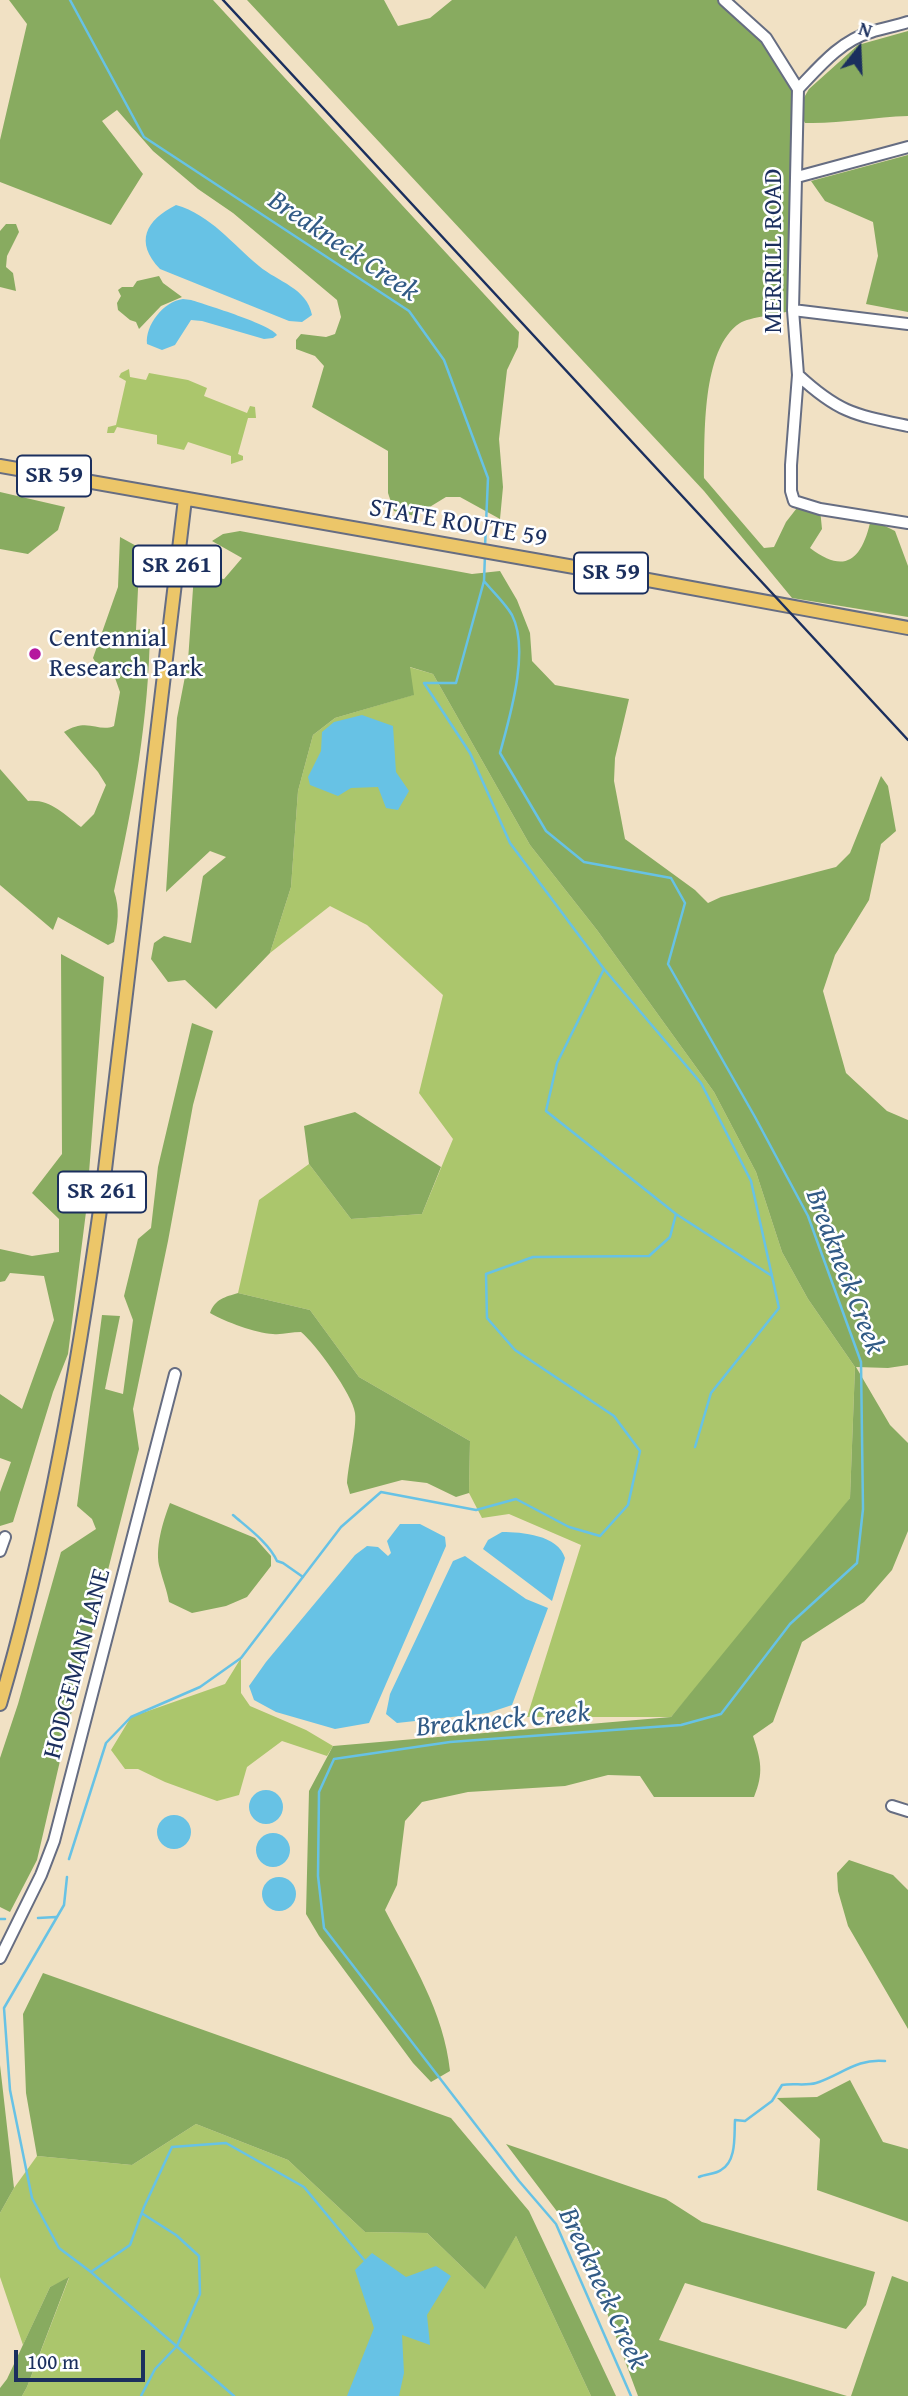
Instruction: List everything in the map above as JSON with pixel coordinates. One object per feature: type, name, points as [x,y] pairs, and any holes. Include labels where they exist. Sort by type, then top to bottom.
[{"type":"main road","name":"STATE ROUTE 59","points":[[0,466],[908,628]]},
{"type":"main road","name":"SR 261","points":[[0,1704],[37,1558],[68,1414],[85,1312],[185,499]]},
{"type":"street","points":[[724,0],[766,38],[798,89],[830,55],[853,40],[869,32],[908,22]]},
{"type":"street","name":"MERRILL ROAD","points":[[798,89],[793,310],[798,375],[791,491],[794,501],[820,509],[908,523]]},
{"type":"street","points":[[797,177],[908,147]]},
{"type":"street","points":[[793,310],[908,324]]},
{"type":"street","points":[[798,375],[829,402],[849,412],[908,426]]},
{"type":"street","name":"HODGEMAN LANE","points":[[0,1958],[41,1875],[54,1841],[175,1374]]},
{"type":"street","points":[[0,1549],[5,1536]]},
{"type":"street","points":[[892,1805],[908,1811]]},
{"type":"green space","points":[[9,0],[213,0],[519,332],[518,347],[507,370],[499,439],[503,487],[500,519],[460,497],[446,497],[415,516],[394,511],[388,493],[388,451],[312,407],[324,366],[315,356],[296,349],[296,340],[301,334],[326,337],[335,334],[341,317],[337,300],[233,213],[198,189],[153,151],[117,110],[102,121],[143,174],[111,225],[0,182],[0,140],[27,24]]},
{"type":"green space","points":[[247,0],[384,0],[398,26],[430,18],[452,0],[724,0],[733,6],[786,68],[798,108],[809,89],[858,45],[908,31],[908,116],[805,123],[799,111],[793,310],[750,319],[740,323],[727,335],[718,352],[708,394],[704,478],[764,548],[774,547],[786,522],[800,504],[820,509],[822,529],[810,548],[832,560],[842,562],[856,554],[862,547],[870,523],[881,524],[895,531],[908,566],[908,617],[792,598],[704,491]]},
{"type":"green space","points":[[908,155],[908,312],[866,304],[878,256],[873,222],[825,201],[811,181]]},
{"type":"green space","points":[[6,224],[16,224],[19,232],[7,256],[6,267],[13,273],[16,291],[0,287],[0,231]]},
{"type":"green space","points":[[159,276],[163,283],[182,297],[161,306],[139,329],[136,322],[118,310],[117,303],[121,296],[118,290],[122,287],[133,287],[137,281]]},
{"type":"green space","points":[[129,369],[130,377],[146,380],[149,373],[188,380],[207,388],[204,396],[247,413],[250,406],[255,407],[256,418],[248,418],[238,454],[243,456],[243,460],[231,464],[231,456],[188,442],[184,450],[157,444],[157,435],[117,427],[114,433],[107,433],[108,427],[116,425],[126,381],[119,377]]},
{"type":"green space","points":[[0,492],[65,507],[58,530],[28,554],[0,549]]},
{"type":"green space","points":[[240,531],[472,574],[500,571],[517,600],[530,633],[532,661],[555,685],[629,699],[615,758],[614,781],[625,839],[695,890],[708,903],[721,897],[836,867],[850,853],[881,776],[888,786],[896,831],[881,844],[869,900],[835,955],[823,991],[846,1073],[887,1111],[908,1120],[908,1365],[888,1368],[856,1367],[890,1425],[908,1443],[908,1531],[892,1570],[864,1602],[802,1642],[773,1722],[753,1736],[760,1766],[754,1797],[654,1797],[640,1776],[608,1775],[565,1786],[468,1792],[422,1802],[405,1821],[397,1885],[385,1910],[434,2008],[447,2049],[450,2071],[431,2082],[413,2063],[319,1936],[306,1914],[309,1791],[333,1746],[671,1717],[850,1498],[855,1367],[808,1299],[782,1252],[756,1172],[714,1092],[597,930],[530,845],[433,674],[410,667],[414,695],[335,718],[313,735],[298,791],[291,887],[270,953],[216,1009],[185,980],[168,982],[151,959],[154,943],[164,936],[191,943],[203,876],[226,857],[210,851],[166,892],[177,718],[188,661],[194,574],[224,579],[242,558],[212,541],[223,534]]},
{"type":"green space","points":[[120,537],[140,548],[136,630],[150,629],[143,728],[128,827],[114,891],[118,910],[117,929],[114,942],[108,945],[58,917],[53,930],[0,885],[0,769],[28,801],[50,805],[81,827],[94,814],[106,785],[64,732],[86,725],[103,728],[114,726],[120,692],[114,675],[101,672],[93,658],[118,587]]},
{"type":"green space","points":[[409,667],[433,674],[530,845],[597,930],[714,1092],[756,1172],[782,1252],[808,1299],[855,1367],[850,1498],[810,1555],[671,1717],[527,1717],[581,1545],[509,1514],[482,1518],[469,1493],[470,1441],[359,1377],[310,1310],[238,1293],[259,1200],[309,1164],[351,1219],[422,1214],[453,1139],[419,1093],[443,995],[367,925],[330,906],[270,953],[291,887],[298,791],[313,735],[335,718],[413,695]]},
{"type":"green space","points":[[61,954],[104,977],[86,1212],[68,1354],[53,1392],[13,1522],[0,1526],[0,1492],[11,1462],[0,1458],[0,1394],[22,1409],[54,1320],[44,1276],[10,1273],[5,1281],[0,1282],[0,1249],[32,1256],[59,1252],[59,1219],[32,1193],[62,1154]]},
{"type":"green space","points":[[192,1023],[213,1031],[193,1105],[133,1409],[139,1449],[69,1722],[37,1860],[10,1912],[0,1907],[0,1758],[61,1552],[96,1529],[92,1519],[77,1506],[102,1315],[120,1316],[105,1389],[123,1394],[133,1320],[124,1296],[138,1239],[151,1228],[158,1167]]},
{"type":"green space","points":[[355,1112],[441,1167],[422,1214],[351,1219],[309,1164],[304,1126]]},
{"type":"green space","points":[[238,1293],[310,1310],[359,1377],[470,1441],[469,1493],[456,1497],[427,1483],[402,1480],[350,1494],[347,1483],[355,1413],[348,1394],[324,1358],[301,1332],[258,1332],[210,1313],[225,1297]]},
{"type":"green space","points":[[170,1503],[255,1538],[271,1556],[271,1566],[247,1597],[226,1606],[192,1613],[169,1602],[158,1553],[162,1527]]},
{"type":"green space","points":[[241,1658],[241,1693],[250,1706],[306,1730],[333,1746],[327,1756],[282,1741],[247,1767],[239,1795],[217,1801],[138,1769],[125,1769],[111,1750],[131,1717],[225,1684]]},
{"type":"green space","points":[[849,1860],[893,1875],[908,1890],[908,2029],[848,1926],[838,1891],[837,1873]]},
{"type":"green space","points":[[43,1973],[451,2118],[529,2211],[616,2396],[591,2396],[516,2236],[485,2289],[427,2233],[365,2232],[288,2160],[196,2124],[132,2165],[37,2156],[26,2093],[23,2014]]},
{"type":"green space","points":[[0,2065],[14,2188],[0,2213]]},
{"type":"green space","points":[[850,2080],[883,2142],[908,2149],[908,2222],[817,2190],[820,2139],[777,2098],[817,2097]]},
{"type":"green space","points":[[196,2124],[288,2160],[365,2232],[427,2233],[484,2288],[516,2236],[591,2396],[22,2396],[69,2278],[50,2287],[23,2345],[0,2277],[0,2213],[14,2188],[37,2156],[132,2165]]},
{"type":"green space","points":[[506,2144],[666,2199],[702,2222],[875,2272],[866,2305],[846,2329],[685,2283],[659,2340],[847,2396],[638,2396],[600,2294],[568,2226]]},
{"type":"green space","points":[[892,2276],[908,2282],[908,2396],[851,2396]]},
{"type":"green space","points":[[69,2277],[22,2396],[0,2396],[0,2388],[7,2379],[50,2287]]},
{"type":"water","points":[[176,205],[211,223],[259,266],[291,286],[304,298],[312,315],[302,322],[289,321],[160,269],[147,250],[147,232],[157,218]]},
{"type":"water","points":[[183,299],[252,321],[277,335],[264,339],[191,320],[175,345],[162,350],[147,344],[149,329],[157,315],[169,304]]},
{"type":"water","points":[[362,715],[393,726],[396,772],[409,791],[398,810],[386,808],[378,787],[351,788],[338,796],[310,785],[308,777],[321,751],[322,732],[334,722]]},
{"type":"water","points":[[400,1524],[420,1524],[445,1537],[446,1546],[369,1723],[335,1729],[276,1712],[254,1700],[249,1686],[266,1662],[355,1555],[367,1546],[378,1547],[388,1556],[391,1553],[387,1541]]},
{"type":"water","points":[[502,1532],[538,1536],[561,1550],[565,1558],[552,1601],[483,1549],[488,1540]]},
{"type":"water","points":[[465,1556],[526,1599],[548,1608],[512,1705],[488,1713],[397,1723],[386,1714],[390,1694],[453,1561]]},
{"type":"water","points":[[266,1790],[278,1795],[283,1807],[278,1819],[266,1824],[254,1819],[249,1807],[254,1795]]},
{"type":"water","points":[[174,1815],[186,1820],[191,1832],[186,1844],[174,1849],[162,1844],[157,1832],[162,1820]]},
{"type":"water","points":[[273,1833],[285,1838],[290,1850],[285,1862],[273,1867],[261,1862],[256,1850],[261,1838]]},
{"type":"water","points":[[279,1877],[291,1882],[296,1894],[291,1906],[279,1911],[267,1906],[262,1894],[267,1882]]},
{"type":"water","points":[[372,2253],[406,2277],[436,2266],[451,2276],[427,2315],[430,2345],[402,2335],[404,2373],[399,2396],[347,2396],[374,2328],[355,2270]]},
{"type":"waterway","name":"Breakneck Creek","points":[[70,0],[144,137],[409,311],[444,360],[488,478],[485,547]]},
{"type":"waterway","points":[[69,1859],[106,1743],[131,1717],[200,1687],[241,1658],[341,1527],[381,1492],[476,1510],[516,1499],[569,1527],[600,1536],[628,1505],[640,1451],[614,1416],[515,1350],[487,1318],[486,1274],[533,1257],[649,1256],[670,1237],[676,1214],[546,1111],[557,1063],[604,969],[510,843],[470,753],[424,683],[456,683],[484,581],[485,554]]},
{"type":"waterway","name":"Breakneck Creek","points":[[484,581],[512,615],[519,646],[516,683],[500,753],[546,831],[584,862],[671,878],[685,903],[668,964],[808,1216],[861,1362],[863,1509],[857,1563],[790,1624],[721,1714],[681,1725],[450,1742],[334,1759],[319,1792],[318,1876],[324,1928],[519,2181],[556,2224],[631,2396]]},
{"type":"waterway","points":[[604,969],[701,1083],[751,1181],[772,1276]]},
{"type":"waterway","points":[[676,1214],[772,1276],[779,1308],[711,1393],[695,1447]]},
{"type":"waterway","points":[[233,1515],[264,1542],[277,1561],[303,1577]]},
{"type":"waterway","points":[[67,1877],[64,1905],[4,2008],[10,2090],[32,2198],[59,2248],[91,2272],[130,2245],[144,2207],[172,2147],[226,2143],[304,2187],[365,2261]]},
{"type":"waterway","points":[[38,1918],[56,1917]]},
{"type":"waterway","points":[[0,1919],[5,1919]]},
{"type":"waterway","points":[[699,2177],[726,2166],[734,2147],[735,2120],[745,2121],[772,2101],[782,2085],[816,2083],[866,2062],[885,2061]]},
{"type":"waterway","points":[[141,2396],[155,2369],[177,2346],[200,2294],[199,2256],[176,2235],[143,2214]]},
{"type":"waterway","points":[[91,2272],[234,2396]]},
{"type":"railway","points":[[223,0],[908,740]]},
{"type":"place","name":"Centennial Research Park","points":[[35,654]]}]
